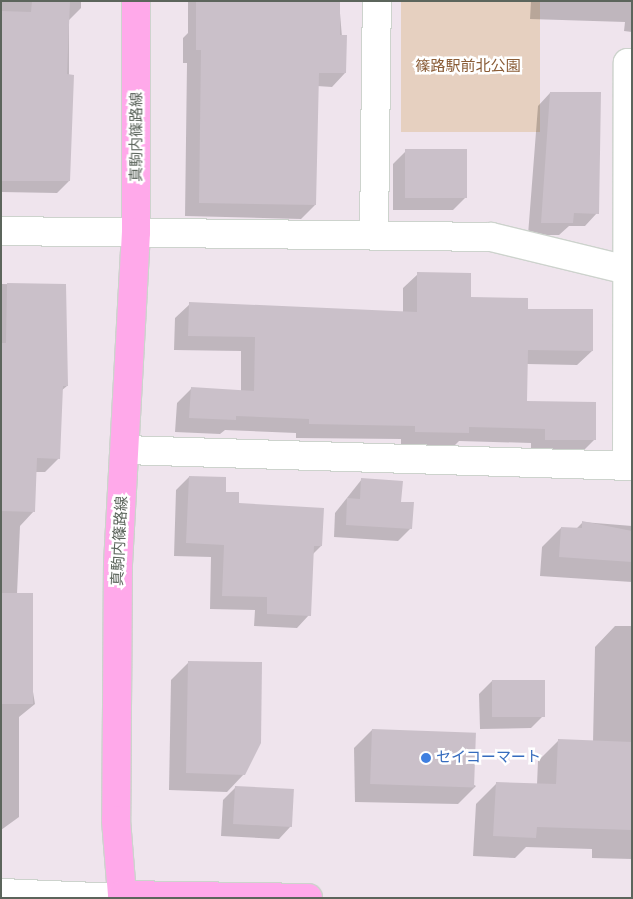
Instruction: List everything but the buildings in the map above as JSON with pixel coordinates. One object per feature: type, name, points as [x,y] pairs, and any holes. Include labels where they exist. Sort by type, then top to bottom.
[{"type":"main road","name":"真駒内篠路線","points":[[122,896],[116,820],[118,564],[136,232],[136,1]]},
{"type":"main road","points":[[122,896],[308,898]]},
{"type":"street","points":[[374,234],[377,1]]},
{"type":"street","points":[[125,450],[629,466],[628,62],[632,63]]},
{"type":"street","points":[[1,231],[374,234],[491,237],[630,271]]},
{"type":"street","points":[[1,894],[122,896]]},
{"type":"green space","name":"篠路駅前北公園","points":[[401,1],[540,1],[540,132],[401,132]]},
{"type":"place","name":"セイコーマート","points":[[426,758]]}]
